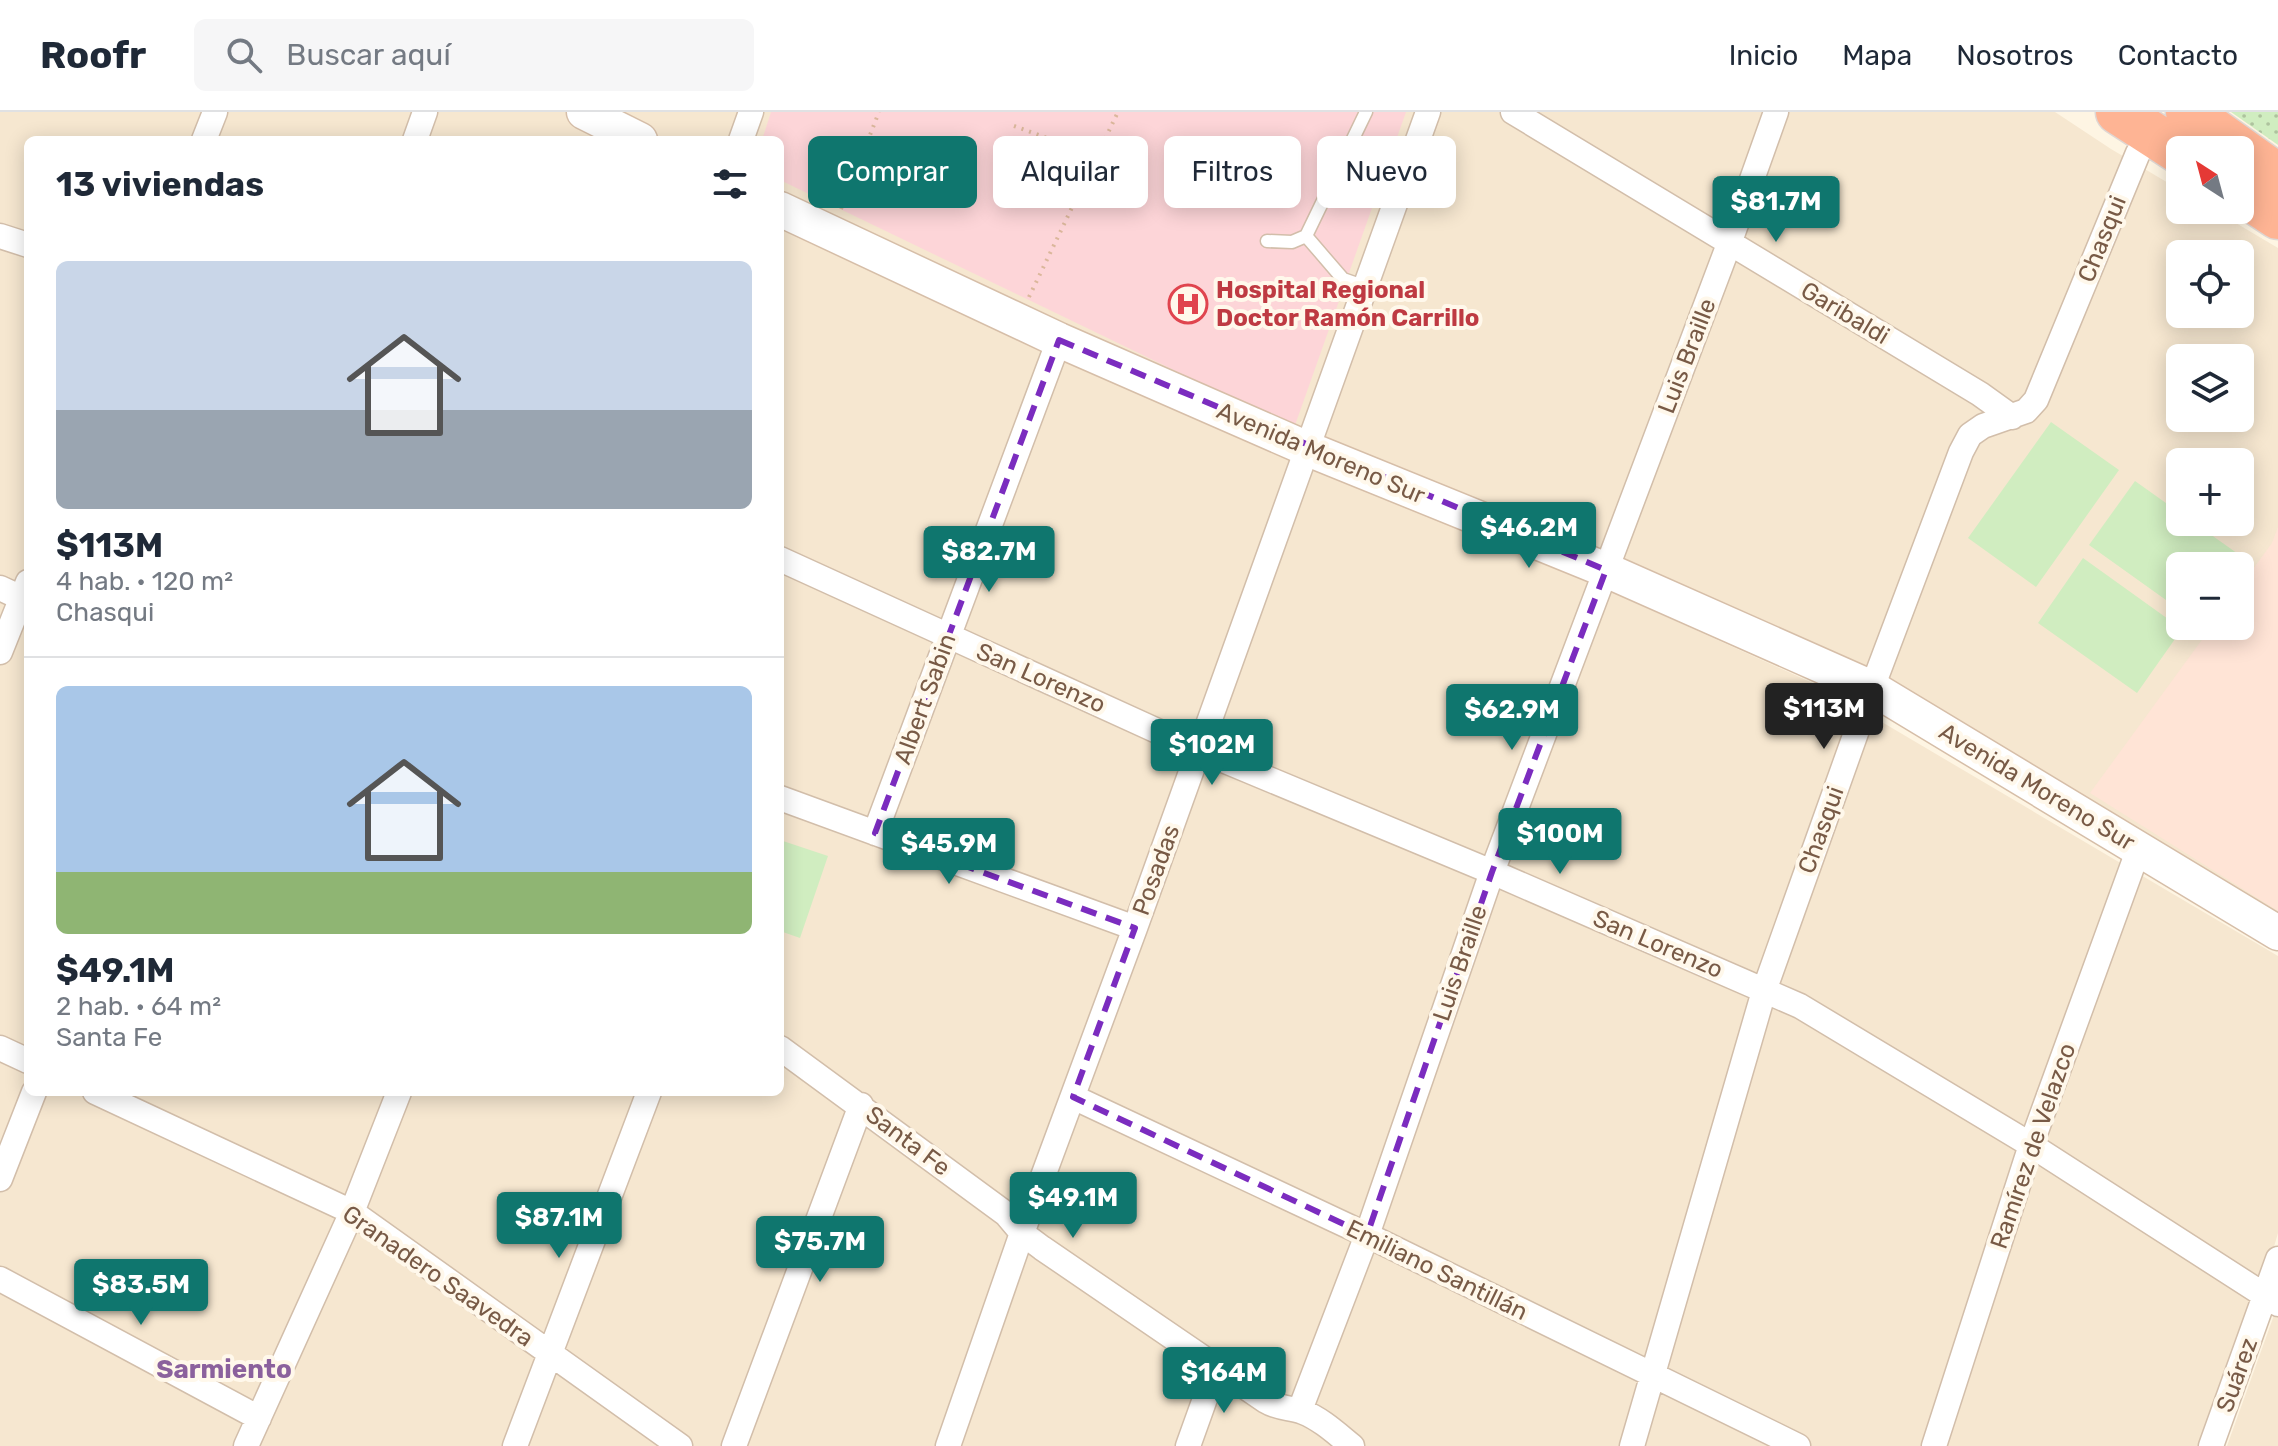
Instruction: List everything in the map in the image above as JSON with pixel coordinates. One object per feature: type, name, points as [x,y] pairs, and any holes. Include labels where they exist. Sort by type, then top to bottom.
[{"type":"highway","points":[[2164,124],[2278,176]]},
{"type":"highway","points":[[2254,201],[2278,217]]},
{"type":"street","points":[[206,136],[215,112]]},
{"type":"street","points":[[416,136],[425,112]]},
{"type":"street","points":[[584,112],[632,136]]},
{"type":"street","points":[[742,136],[751,112]]},
{"type":"street","name":"Posadas","points":[[948,1446],[1022,1233],[1428,112]]},
{"type":"street","name":"Garibaldi","points":[[1513,112],[1980,394],[2012,417]]},
{"type":"street","name":"Luis Braille","points":[[1300,1410],[1367,1235],[1492,872],[1776,112]]},
{"type":"street","name":"Chasqui","points":[[1632,1446],[1764,991],[1872,688],[1961,452],[1970,435],[1983,426],[2026,411],[2036,400],[2138,153],[2164,124]]},
{"type":"street","name":"Avenida Moreno Sur","points":[[784,211],[1059,340],[1308,449],[1606,570],[1872,688],[2278,933]]},
{"type":"street","points":[[0,236],[24,244]]},
{"type":"street","name":"Albert Sabin","points":[[875,833],[1059,340]]},
{"type":"street","name":"San Lorenzo","points":[[784,561],[1199,750],[1492,872],[1800,1006],[2031,1145],[2272,1299]]},
{"type":"street","points":[[0,652],[19,592]]},
{"type":"street","points":[[784,799],[1135,928]]},
{"type":"street","name":"Ramírez de Velazco","points":[[1934,1446],[2031,1145],[2139,848]]},
{"type":"street","points":[[0,1048],[24,1059]]},
{"type":"street","name":"Santa Fe","points":[[784,1051],[1006,1214],[1022,1233],[1216,1368],[1276,1407],[1300,1410],[1314,1417],[1352,1446]]},
{"type":"street","points":[[0,1179],[32,1096]]},
{"type":"street","name":"Granadero Saavedra","points":[[104,1096],[352,1212],[680,1446]]},
{"type":"street","points":[[246,1446],[352,1212],[397,1096]]},
{"type":"street","points":[[515,1446],[647,1096]]},
{"type":"street","name":"Emiliano Santillán","points":[[1073,1097],[1367,1235],[1798,1446]]},
{"type":"street","points":[[734,1446],[861,1105]]},
{"type":"street","name":"Suárez","points":[[2211,1446],[2272,1299],[2278,1259]]},
{"type":"street","points":[[0,1279],[259,1418]]},
{"type":"street","points":[[1188,1446],[1216,1368]]},
{"type":"lane","points":[[1267,241],[1292,242],[1306,236],[1366,112]]},
{"type":"lane","points":[[1306,236],[1343,279],[1366,287]]},
{"type":"path","points":[[828,232],[842,208],[879,112]]},
{"type":"path","points":[[1107,136],[1118,112]]},
{"type":"path","points":[[1014,126],[1042,136]]},
{"type":"path","points":[[1020,322],[1072,208]]},
{"type":"highlighted area","points":[[1059,340],[1606,570],[1492,872],[1367,1235],[1073,1097],[1135,928],[875,833]]},
{"type":"shaded area","points":[[0,112],[572,112],[620,136],[24,136],[24,1096],[784,1096],[784,218],[1826,689],[2278,956],[2278,1233],[2262,1288],[2204,1446],[0,1446]]},
{"type":"shaded area","points":[[584,112],[2055,112],[2166,182],[2166,224],[2238,224],[2278,248],[2278,923],[1890,685],[784,210],[784,136],[632,136]]},
{"type":"shaded area","name":"Hospital Regional Doctor Ramón Carrillo","points":[[771,112],[1406,112],[1397,136],[1317,136],[1317,208],[1372,208],[1294,428],[838,208],[977,208],[977,136],[808,136],[808,194],[784,182],[784,136],[763,136]]},
{"type":"shaded area","points":[[2278,527],[2278,911],[2090,793],[2202,640],[2254,640],[2254,568],[2272,543]]},
{"type":"shaded area","points":[[2278,1304],[2278,1446],[2227,1446]]},
{"type":"green space","points":[[2231,112],[2278,112],[2278,145]]},
{"type":"green space","points":[[2051,422],[2119,470],[2036,587],[1968,538]]},
{"type":"green space","points":[[2135,481],[2166,503],[2166,536],[2213,536],[2235,552],[2166,552],[2166,600],[2089,545]]},
{"type":"green space","points":[[2083,558],[2166,618],[2166,640],[2174,640],[2137,693],[2038,623]]},
{"type":"green space","points":[[784,841],[828,856],[800,938],[784,932]]},
{"type":"place","name":"Hospital Regional Doctor Ramón Carrillo","points":[[1188,304]]},
{"type":"district","name":"Sarmiento","points":[[224,1369]]}]
